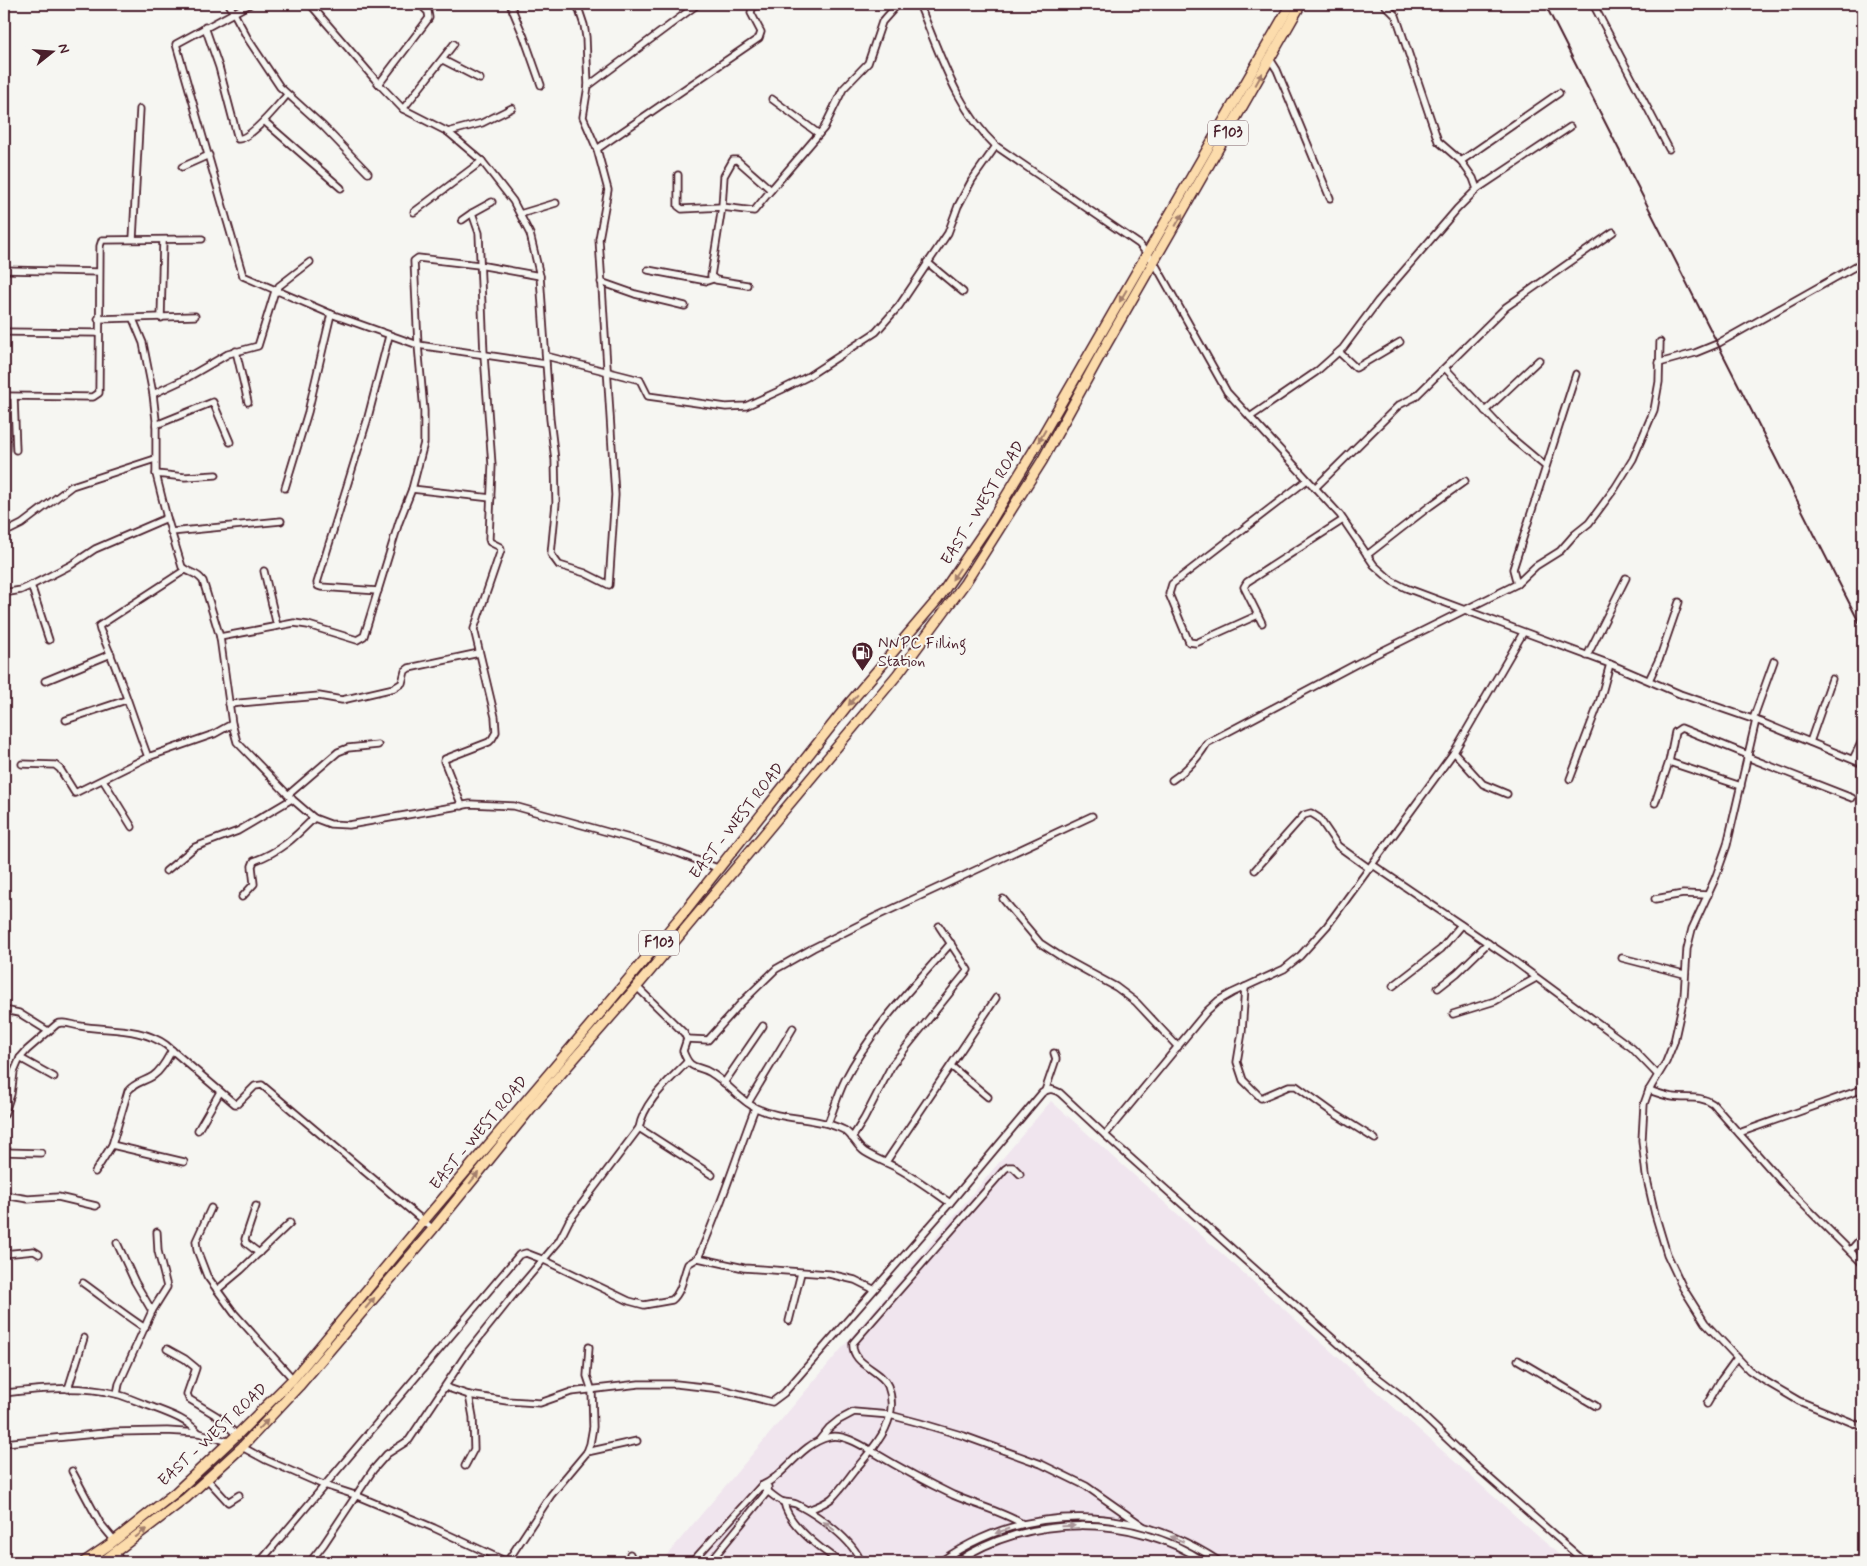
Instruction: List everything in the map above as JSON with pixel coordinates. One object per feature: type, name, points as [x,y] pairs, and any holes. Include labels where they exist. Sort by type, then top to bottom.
[{"type":"main road","name":"EAST - WEST ROAD","points":[[84,1562],[115,1541],[176,1492],[230,1442],[293,1379],[720,869],[847,706],[938,599],[988,526],[1034,450],[1291,4]]},
{"type":"main road","name":"EAST - WEST ROAD","points":[[102,1562],[186,1498],[242,1447],[299,1386],[433,1230],[532,1107],[637,987],[896,675],[959,592],[1042,461],[1098,358],[1302,4]]},
{"type":"street","points":[[230,4],[248,39],[287,95],[323,126],[368,173]]},
{"type":"street","points":[[250,4],[176,44],[241,273],[246,278],[331,314],[418,345],[546,364]]},
{"type":"street","points":[[310,4],[403,109],[448,132],[482,161],[506,191],[520,214],[530,234],[540,276],[555,460],[556,503],[551,554],[559,565],[585,573],[609,585],[615,495],[599,239],[608,190],[597,149],[584,117],[588,86],[585,30],[576,4]]},
{"type":"street","points":[[379,84],[429,18],[428,12],[420,4]]},
{"type":"street","points":[[510,4],[542,85]]},
{"type":"street","points":[[588,86],[698,4]]},
{"type":"street","points":[[597,149],[759,38],[761,32],[750,12],[752,8],[760,4]]},
{"type":"street","points":[[678,176],[678,206],[682,209],[722,207],[754,212],[828,123],[843,89],[868,63],[882,22],[898,4]]},
{"type":"street","points":[[929,4],[920,5],[944,65],[962,102],[979,130],[996,146],[1128,235],[1148,254],[1227,392],[1343,520],[1374,565],[1392,581],[1523,633],[1610,664],[1680,694],[1755,720],[1863,764]]},
{"type":"street","points":[[1384,4],[1396,16],[1438,141],[1461,161],[1473,178],[1477,189]]},
{"type":"street","points":[[1594,4],[1669,149]]},
{"type":"street","points":[[205,27],[219,67],[238,139],[243,138],[264,120],[287,95]]},
{"type":"street","points":[[403,109],[454,44]]},
{"type":"street","points":[[1270,59],[1277,70],[1330,198]]},
{"type":"street","points":[[443,60],[480,79]]},
{"type":"street","points":[[1461,161],[1559,93]]},
{"type":"street","points":[[772,99],[819,134]]},
{"type":"street","points":[[448,132],[482,123],[512,108]]},
{"type":"street","points":[[133,239],[140,109]]},
{"type":"street","points":[[264,120],[341,188]]},
{"type":"street","points":[[1250,417],[1316,372],[1339,352],[1384,294],[1457,209],[1477,189],[1570,127]]},
{"type":"street","points":[[546,356],[640,380],[648,396],[726,407],[746,406],[806,377],[876,332],[903,300],[948,233],[958,206],[972,180],[996,146]]},
{"type":"street","points":[[182,167],[209,155]]},
{"type":"street","points":[[713,279],[711,272],[722,207],[724,176],[733,160],[737,160],[771,190]]},
{"type":"street","points":[[414,212],[482,161]]},
{"type":"street","points":[[462,220],[492,202]]},
{"type":"street","points":[[520,214],[556,202]]},
{"type":"street","points":[[462,806],[445,759],[489,742],[496,732],[474,626],[501,550],[500,547],[490,542],[489,539],[492,465],[478,232],[472,213]]},
{"type":"street","points":[[1315,488],[1399,405],[1415,397],[1506,307],[1613,232]]},
{"type":"street","points":[[4,396],[97,396],[99,272],[102,240],[202,239]]},
{"type":"street","points":[[161,318],[163,240]]},
{"type":"street","points":[[220,637],[277,626],[301,624],[357,640],[364,636],[398,522],[412,489],[425,435],[414,261],[418,258],[479,265],[540,276]]},
{"type":"street","points":[[153,394],[236,351],[258,346],[278,287],[310,262]]},
{"type":"street","points":[[927,262],[963,292]]},
{"type":"street","points":[[1659,363],[1695,352],[1724,340],[1863,262]]},
{"type":"street","points":[[4,270],[99,272]]},
{"type":"street","points":[[648,270],[707,281],[713,279],[747,285]]},
{"type":"street","points":[[601,282],[635,294],[685,306]]},
{"type":"street","points":[[285,488],[308,412],[331,314]]},
{"type":"street","points":[[98,319],[195,316]]},
{"type":"street","points":[[133,319],[143,343],[153,394],[156,425],[156,474],[182,567],[197,574],[203,581],[220,637],[236,742],[290,797],[314,818],[330,824],[349,825],[480,804],[532,810],[670,851],[720,869]]},
{"type":"street","points":[[4,332],[98,333]]},
{"type":"street","points":[[378,591],[321,587],[317,583],[367,421],[389,336]]},
{"type":"street","points":[[1339,352],[1356,368],[1400,342]]},
{"type":"street","points":[[1172,780],[1192,765],[1207,743],[1360,662],[1517,584],[1536,566],[1560,551],[1574,535],[1589,523],[1615,488],[1633,459],[1654,410],[1658,388],[1660,342]]},
{"type":"street","points":[[236,351],[248,402]]},
{"type":"street","points":[[1485,411],[1539,360]]},
{"type":"street","points":[[1445,368],[1508,435],[1545,466]]},
{"type":"street","points":[[1517,584],[1513,569],[1576,374]]},
{"type":"street","points":[[14,396],[16,450]]},
{"type":"street","points":[[156,425],[213,402],[230,442]]},
{"type":"street","points":[[4,530],[10,530],[22,524],[75,485],[155,459]]},
{"type":"street","points":[[156,474],[185,477],[216,475]]},
{"type":"street","points":[[1258,615],[1196,643],[1188,642],[1169,594],[1172,584],[1307,480]]},
{"type":"street","points":[[1367,555],[1465,481]]},
{"type":"street","points":[[412,489],[491,498]]},
{"type":"street","points":[[4,585],[4,593],[20,590],[71,565],[95,549],[167,518]]},
{"type":"street","points":[[1262,622],[1244,587],[1247,582],[1343,520]]},
{"type":"street","points":[[171,532],[281,521]]},
{"type":"street","points":[[148,757],[99,626],[185,570]]},
{"type":"street","points":[[264,571],[277,626]]},
{"type":"street","points":[[1587,656],[1626,578]]},
{"type":"street","points":[[32,585],[49,640]]},
{"type":"street","points":[[1649,680],[1660,658],[1679,602]]},
{"type":"street","points":[[1105,1136],[1207,1011],[1218,1001],[1284,969],[1300,956],[1327,926],[1454,752],[1523,633]]},
{"type":"street","points":[[229,704],[319,696],[342,700],[394,688],[402,683],[409,668],[479,653]]},
{"type":"street","points":[[45,681],[111,654]]},
{"type":"street","points":[[1774,660],[1755,720],[1727,845],[1686,949],[1684,996],[1676,1035],[1666,1062],[1649,1090],[1644,1104],[1642,1121],[1646,1175],[1667,1254],[1683,1288],[1705,1323],[1749,1370],[1765,1381],[1799,1400],[1863,1428]]},
{"type":"street","points":[[1570,779],[1600,700],[1610,664]]},
{"type":"street","points":[[1810,742],[1832,679]]},
{"type":"street","points":[[66,720],[126,700]]},
{"type":"street","points":[[22,764],[55,765],[60,769],[75,793],[148,757],[214,734],[232,724]]},
{"type":"street","points":[[1655,802],[1669,762],[1675,732],[1681,728],[1852,798]]},
{"type":"street","points":[[1853,759],[1863,740]]},
{"type":"street","points":[[166,871],[195,847],[238,831],[290,797],[338,752],[348,748],[378,745]]},
{"type":"street","points":[[1454,752],[1483,784],[1507,794]]},
{"type":"street","points":[[1669,762],[1741,786]]},
{"type":"street","points":[[103,780],[132,827]]},
{"type":"street","points":[[1255,870],[1304,815],[1311,813],[1319,818],[1338,846],[1461,925],[1536,978],[1632,1048],[1658,1074]]},
{"type":"street","points":[[687,1039],[708,1040],[742,1002],[776,969],[813,948],[1092,816]]},
{"type":"street","points":[[242,897],[254,884],[252,866],[254,861],[272,854],[290,841],[314,818]]},
{"type":"street","points":[[1655,899],[1683,894],[1708,895]]},
{"type":"street","points":[[1003,899],[1040,943],[1116,987],[1136,1002],[1178,1046]]},
{"type":"street","points":[[1393,986],[1441,949],[1461,925]]},
{"type":"street","points":[[852,1138],[892,1065],[968,970],[939,926]]},
{"type":"street","points":[[828,1124],[845,1081],[865,1048],[884,1022],[951,943]]},
{"type":"street","points":[[1438,988],[1488,944]]},
{"type":"street","points":[[1622,958],[1684,974]]},
{"type":"street","points":[[1453,1014],[1499,999],[1536,978]]},
{"type":"street","points":[[637,987],[684,1033],[687,1039],[683,1051],[687,1062],[713,1073],[755,1108],[828,1124],[848,1132],[865,1152],[899,1169],[950,1203]]},
{"type":"street","points":[[1244,987],[1242,1032],[1237,1062],[1243,1080],[1261,1098],[1289,1086],[1296,1086],[1332,1112],[1375,1138]]},
{"type":"street","points":[[886,1162],[996,998]]},
{"type":"street","points":[[4,1010],[19,1013],[48,1031]]},
{"type":"street","points":[[4,1115],[11,1094],[14,1072],[20,1058],[57,1024],[63,1022],[79,1026],[117,1029],[155,1038],[172,1050],[232,1103],[237,1104],[255,1086],[262,1085],[433,1230]]},
{"type":"street","points":[[724,1083],[763,1026]]},
{"type":"street","points":[[748,1103],[793,1028]]},
{"type":"street","points":[[95,1172],[112,1145],[128,1091],[133,1085],[153,1076],[159,1071],[172,1050]]},
{"type":"street","points":[[445,1387],[469,1395],[540,1403],[565,1393],[639,1384],[676,1384],[721,1389],[772,1402],[775,1401],[950,1203],[1045,1091],[1056,1059],[1054,1053]]},
{"type":"street","points":[[20,1058],[54,1076]]},
{"type":"street","points":[[310,1562],[387,1454],[408,1440],[467,1353],[559,1241],[569,1222],[639,1128],[641,1116],[661,1088],[687,1062]]},
{"type":"street","points":[[951,1066],[988,1097]]},
{"type":"street","points":[[1045,1091],[1053,1089],[1060,1093],[1105,1136],[1362,1365],[1402,1397],[1585,1562]]},
{"type":"street","points":[[1739,1134],[1863,1089]]},
{"type":"street","points":[[1649,1090],[1673,1097],[1698,1098],[1713,1104],[1787,1188],[1863,1264]]},
{"type":"street","points":[[198,1130],[220,1092]]},
{"type":"street","points":[[260,1562],[519,1255],[526,1253],[544,1260],[629,1302],[644,1305],[672,1300],[676,1297],[688,1264],[698,1258],[716,1217],[737,1153],[755,1108]]},
{"type":"street","points":[[639,1128],[712,1175]]},
{"type":"street","points":[[112,1145],[184,1162]]},
{"type":"street","points":[[4,1152],[42,1154]]},
{"type":"street","points":[[808,1510],[832,1498],[882,1436],[890,1415],[891,1398],[884,1379],[860,1361],[852,1348],[853,1343],[1008,1166],[1020,1174]]},
{"type":"street","points":[[4,1195],[28,1199],[58,1197],[96,1206]]},
{"type":"street","points":[[256,1206],[245,1240],[246,1243],[259,1253]]},
{"type":"street","points":[[211,1208],[205,1224],[197,1235],[196,1250],[207,1276],[234,1313],[293,1379]]},
{"type":"street","points":[[217,1290],[290,1223]]},
{"type":"street","points":[[116,1394],[152,1311],[167,1284],[158,1251],[157,1232]]},
{"type":"street","points":[[1850,1251],[1863,1236]]},
{"type":"street","points":[[117,1243],[135,1282],[152,1311]]},
{"type":"street","points":[[4,1254],[34,1251],[39,1254]]},
{"type":"street","points":[[698,1258],[744,1268],[829,1274],[855,1280],[874,1289]]},
{"type":"street","points":[[789,1321],[801,1273]]},
{"type":"street","points":[[83,1283],[145,1328]]},
{"type":"street","points":[[68,1389],[84,1338]]},
{"type":"street","points":[[242,1447],[266,1460],[325,1486],[356,1495],[434,1528],[494,1560],[507,1562],[551,1495],[587,1452],[593,1427],[592,1391],[587,1376],[589,1347]]},
{"type":"street","points":[[167,1349],[196,1368],[187,1394],[189,1399],[217,1416],[237,1435]]},
{"type":"street","points":[[1707,1404],[1720,1380],[1737,1358]]},
{"type":"street","points":[[1518,1360],[1596,1406]]},
{"type":"street","points":[[4,1393],[68,1389],[116,1394],[180,1418],[199,1433]]},
{"type":"street","points":[[465,1466],[474,1449],[473,1417],[469,1395]]},
{"type":"street","points":[[819,1441],[829,1428],[854,1412],[890,1415],[964,1436],[1042,1464],[1086,1486],[1143,1526]]},
{"type":"street","points":[[4,1443],[115,1432],[166,1431],[199,1433],[230,1442]]},
{"type":"street","points":[[692,1562],[761,1486],[768,1483],[798,1455],[819,1441],[831,1436],[853,1441],[872,1450],[911,1474],[954,1495],[1009,1516],[1023,1524]]},
{"type":"street","points":[[587,1452],[637,1441]]},
{"type":"street","points":[[72,1471],[100,1523],[115,1541]]},
{"type":"street","points":[[207,1479],[228,1502],[238,1495]]},
{"type":"street","points":[[710,1562],[768,1491],[768,1483]]},
{"type":"street","points":[[761,1486],[784,1502],[796,1504],[808,1510],[848,1542],[861,1562]]},
{"type":"street","points":[[784,1502],[785,1510],[789,1516],[817,1545],[840,1562]]},
{"type":"street","points":[[940,1562],[970,1543],[1023,1524],[1053,1519],[1082,1518],[1111,1519],[1143,1526],[1180,1539],[1220,1562]]},
{"type":"street","points":[[956,1562],[973,1551],[994,1542],[1027,1532],[1054,1527],[1082,1526],[1110,1527],[1142,1533],[1177,1547],[1205,1562]]},
{"type":"street","points":[[116,1553],[121,1562]]},
{"type":"street","points":[[630,1554],[633,1562]]},
{"type":"shaded area","points":[[1051,1101],[1567,1562],[661,1562]]},
{"type":"railway","points":[[1545,4],[1863,630]]},
{"type":"place","name":"NNPC Filling Station","points":[[862,671]]}]
